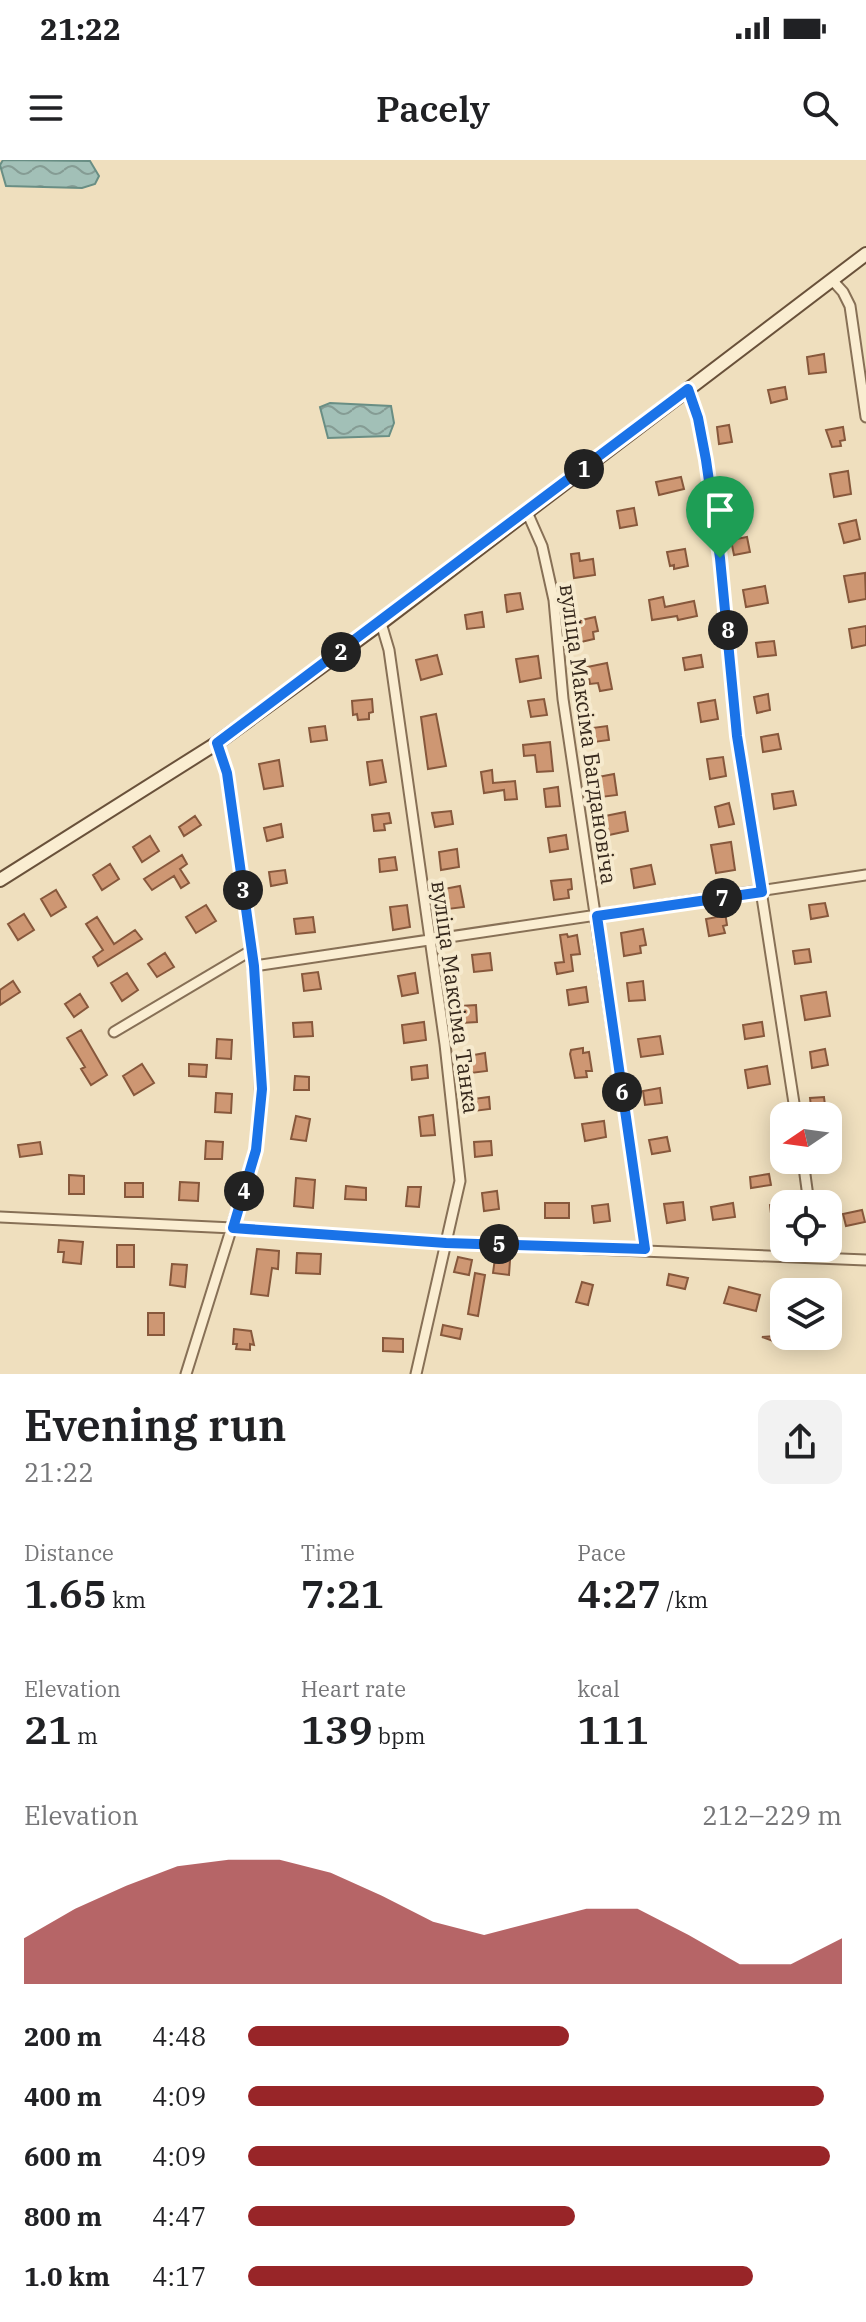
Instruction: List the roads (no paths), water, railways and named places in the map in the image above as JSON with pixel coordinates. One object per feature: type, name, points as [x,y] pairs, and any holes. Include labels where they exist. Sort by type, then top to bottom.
[{"type":"main road","points":[[0,880],[217,743],[381,623],[866,254]]},
{"type":"street","points":[[833,281],[850,306],[866,417]]},
{"type":"street","points":[[688,389],[698,418],[706,460],[720,558],[737,736],[794,1102]]},
{"type":"street","name":"вуліца Максіма Багдановіча","points":[[527,512],[542,546],[554,600],[563,699],[645,1249]]},
{"type":"street","name":"вуліца Максіма Танка","points":[[381,623],[389,650],[458,1144],[460,1181],[416,1374]]},
{"type":"street","points":[[186,1374],[233,1228],[256,1150],[261,1120],[262,1089],[254,966],[227,773],[217,743]]},
{"type":"street","points":[[254,966],[866,875]]},
{"type":"street","points":[[114,1032],[252,950]]},
{"type":"street","points":[[0,1217],[233,1228],[446,1243],[770,1251]]},
{"type":"street","points":[[842,1256],[866,1260]]},
{"type":"water","points":[[3,160],[90,161],[99,176],[95,184],[82,188],[6,186],[0,165]]},
{"type":"water","points":[[330,403],[391,406],[394,423],[389,436],[328,438],[320,407]]}]
